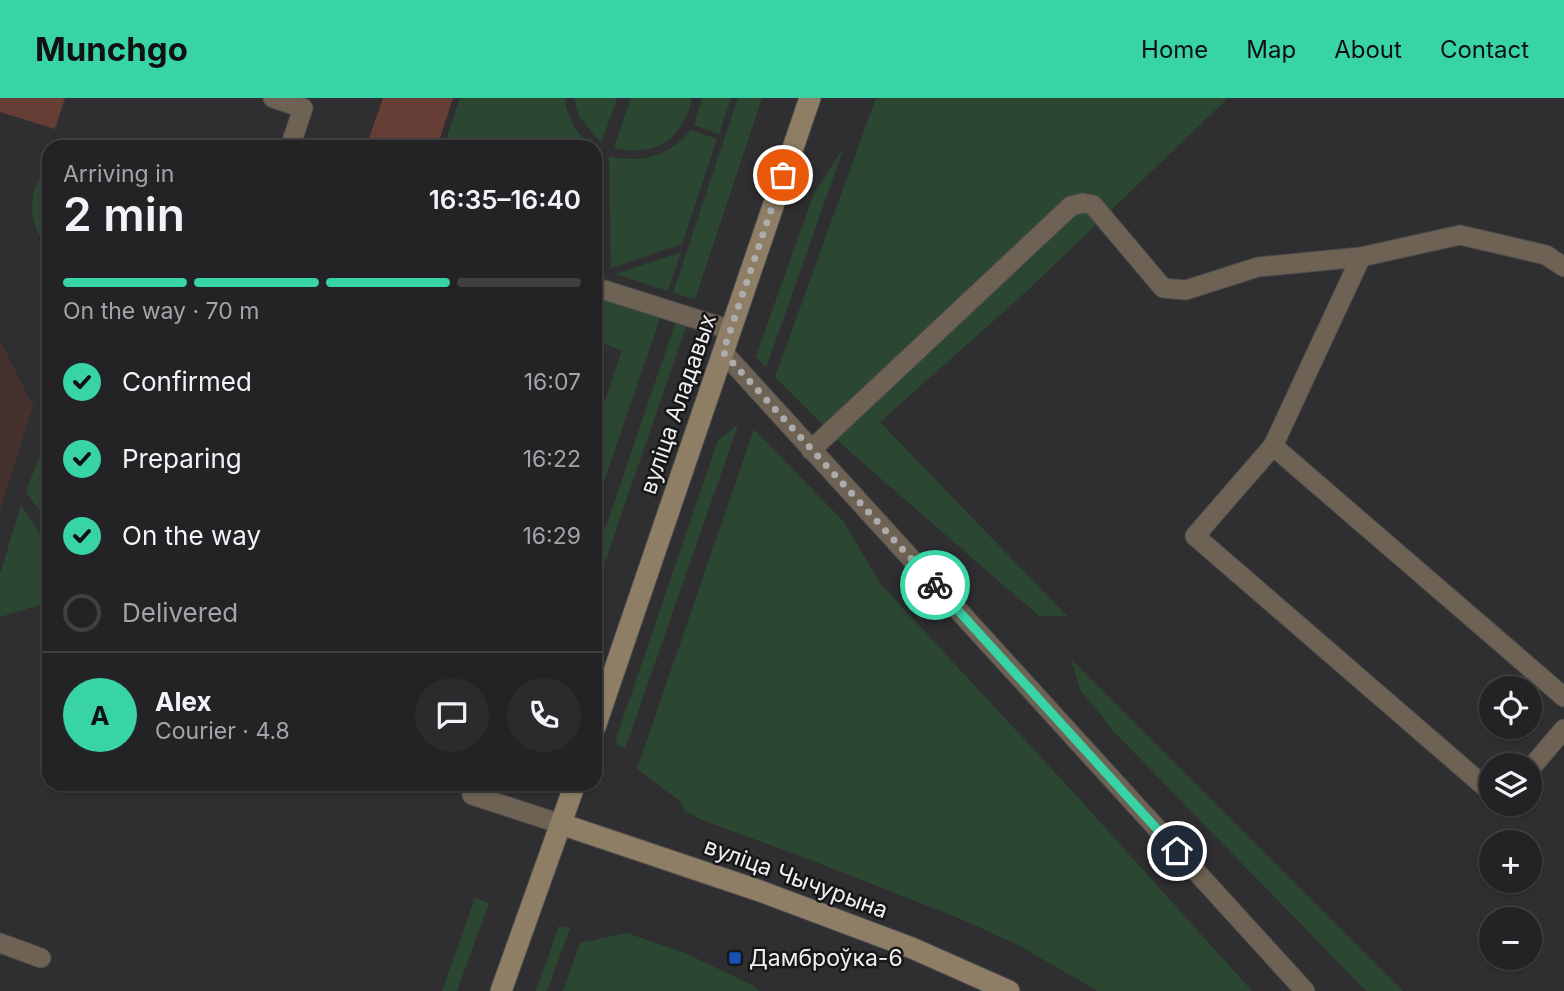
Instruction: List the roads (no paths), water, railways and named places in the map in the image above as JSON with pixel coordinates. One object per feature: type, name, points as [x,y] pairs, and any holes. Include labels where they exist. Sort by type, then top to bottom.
[{"type":"main road","name":"вуліца Аладавых","points":[[602,706],[810,98]]},
{"type":"main road","points":[[501,991],[573,791]]},
{"type":"main road","name":"вуліца Чычурына","points":[[561,824],[760,891],[900,943],[1009,991]]},
{"type":"lane","points":[[274,98],[303,108],[292,140]]},
{"type":"lane","points":[[811,450],[1071,206],[1083,203],[1093,205],[1163,288],[1186,290],[1258,267],[1362,257],[1460,235],[1546,254],[1564,267]]},
{"type":"lane","points":[[1362,257],[1273,446],[1195,536],[1479,782]]},
{"type":"lane","points":[[602,289],[731,330]]},
{"type":"lane","points":[[723,352],[1306,991]]},
{"type":"lane","points":[[1273,446],[1564,697]]},
{"type":"lane","points":[[1542,755],[1564,729]]},
{"type":"lane","points":[[472,795],[561,824]]},
{"type":"lane","points":[[0,943],[41,958]]},
{"type":"place","name":"Дамброўка-6","points":[[735,958]]}]
